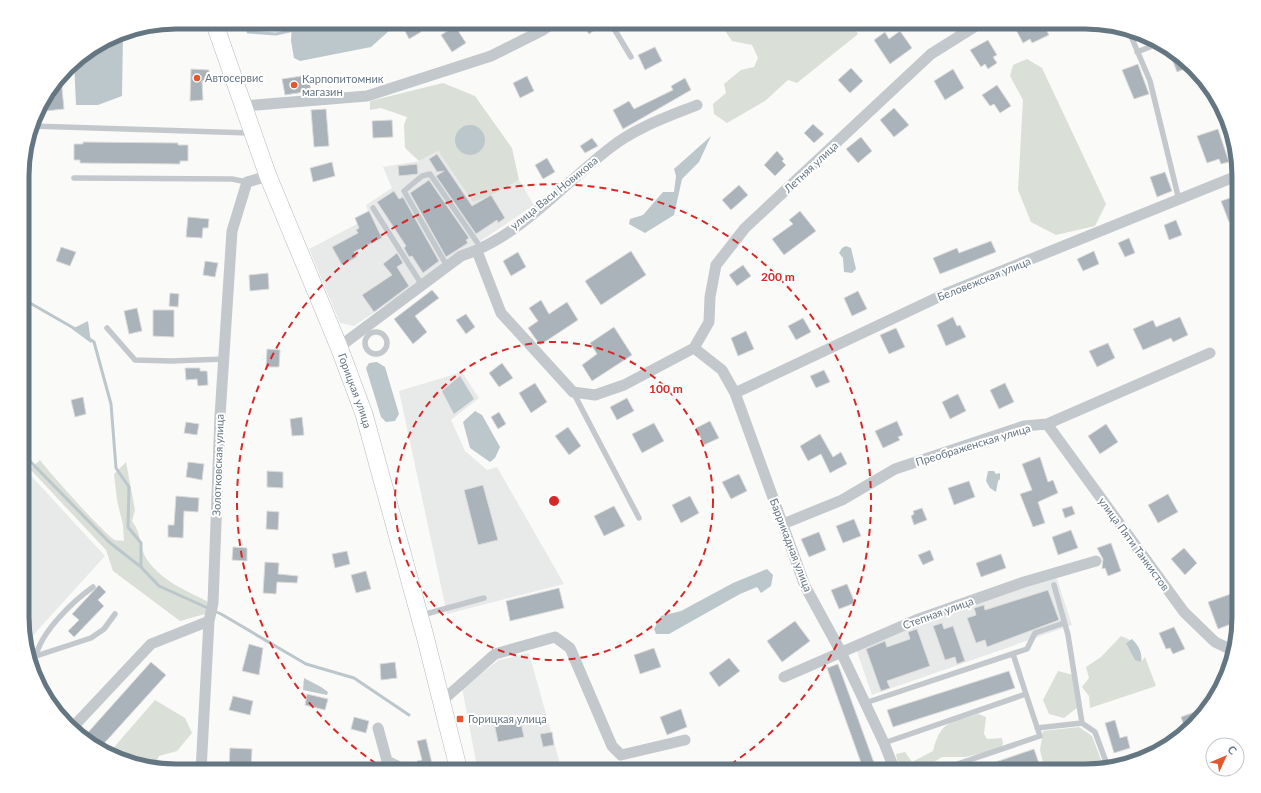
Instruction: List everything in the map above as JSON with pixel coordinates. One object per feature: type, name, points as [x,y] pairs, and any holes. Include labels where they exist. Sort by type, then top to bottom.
[{"type":"main road","name":"Горицкая улица","points":[[216,29],[268,176],[339,347],[364,414],[420,615],[457,764]]},
{"type":"street","points":[[243,106],[367,96],[491,56],[544,29]]},
{"type":"street","name":"Летняя улица","points":[[694,348],[710,322],[710,298],[716,265],[745,228],[931,54],[971,29]]},
{"type":"street","name":"улица Васи Новикова","points":[[339,347],[367,330],[422,285],[461,256],[479,250],[528,218],[611,147],[658,120],[697,105]]},
{"type":"street","points":[[247,182],[268,176]]},
{"type":"street","name":"Беловежская улица","points":[[735,393],[946,293],[1232,178]]},
{"type":"street","name":"Золотковская улица","points":[[201,764],[209,619],[212,604],[232,231],[247,182]]},
{"type":"street","points":[[479,250],[501,312],[573,392],[595,395],[624,385],[694,348]]},
{"type":"street","name":"Баррикадная улица","points":[[694,348],[722,370],[735,393],[804,586],[841,652],[884,743],[892,764]]},
{"type":"street","name":"Преображенская улица","points":[[783,524],[842,500],[895,469],[1024,426],[1047,424],[1210,353]]},
{"type":"street","name":"улица Пяти Танкистов","points":[[1047,424],[1184,612],[1215,642],[1228,648]]},
{"type":"street","name":"Степная улица","points":[[784,677],[924,617],[1024,582],[1096,561]]},
{"type":"street","points":[[75,724],[152,644],[209,619]]},
{"type":"street","points":[[442,701],[495,654],[555,637],[570,648],[612,746],[621,755],[686,740]]},
{"type":"street","points":[[378,728],[387,761],[393,764]]},
{"type":"lane","points":[[614,29],[631,56]]},
{"type":"lane","points":[[1131,37],[1150,81],[1179,200]]},
{"type":"lane","points":[[1138,52],[1153,46]]},
{"type":"lane","points":[[38,126],[253,133]]},
{"type":"lane","points":[[448,266],[404,191],[422,176],[430,174],[479,250]]},
{"type":"lane","points":[[74,178],[232,179],[247,182]]},
{"type":"lane","points":[[373,208],[422,285]]},
{"type":"lane","points":[[108,328],[135,360],[170,361],[224,359]]},
{"type":"lane","points":[[367,330],[378,331],[384,334],[387,345],[383,352],[372,353],[367,348],[365,341],[367,330]]},
{"type":"lane","points":[[573,392],[639,518]]},
{"type":"lane","points":[[1054,585],[1064,623],[1082,723]]},
{"type":"lane","points":[[34,656],[38,646],[73,602],[93,587]]},
{"type":"lane","points":[[420,615],[484,598]]},
{"type":"lane","points":[[35,658],[91,638],[104,629],[115,614]]},
{"type":"lane","points":[[865,703],[1027,649],[1035,633],[1064,623]]},
{"type":"lane","points":[[958,764],[1040,736],[1013,654]]},
{"type":"lane","points":[[884,743],[1026,694]]},
{"type":"lane","points":[[1037,728],[1082,723],[1095,732],[1106,763]]},
{"type":"shaded area","points":[[292,29],[391,29],[371,47],[300,61],[294,58],[291,41]]},
{"type":"shaded area","points":[[724,29],[855,29],[858,34],[797,83],[788,80],[765,101],[727,123],[714,114],[713,104],[726,93],[724,84],[741,70],[754,67],[758,58],[752,45],[732,41]]},
{"type":"shaded area","points":[[123,39],[122,96],[98,105],[76,105],[74,70],[94,54]]},
{"type":"shaded area","points":[[1027,59],[1042,68],[1106,204],[1095,226],[1056,235],[1031,222],[1018,190],[1023,100],[1010,76],[1013,65]]},
{"type":"shaded area","points":[[443,83],[475,96],[512,148],[519,180],[498,192],[473,202],[438,151],[419,161],[405,148],[404,125],[407,117],[381,108],[370,110],[370,101]]},
{"type":"shaded area","points":[[470,125],[476,126],[484,134],[484,146],[476,154],[470,155],[464,154],[456,146],[455,140],[456,134],[464,126]]},
{"type":"shaded area","points":[[711,136],[699,162],[682,179],[674,215],[645,233],[629,224],[630,219],[643,215],[663,192],[674,192],[676,176],[674,169]]},
{"type":"shaded area","points":[[438,151],[473,201],[498,192],[519,180],[534,205],[354,326],[340,323],[309,249],[357,224],[355,218],[368,211],[366,205],[392,188],[383,167],[419,161]]},
{"type":"shaded area","points":[[846,246],[851,248],[856,269],[852,273],[844,272],[843,258],[839,253],[842,248]]},
{"type":"shaded area","points":[[88,321],[91,343],[72,329]]},
{"type":"shaded area","points":[[377,362],[385,367],[399,414],[395,421],[386,422],[381,417],[366,368],[369,363]]},
{"type":"shaded area","points":[[462,372],[479,398],[451,420],[465,451],[487,470],[497,467],[564,584],[447,614],[399,391]]},
{"type":"shaded area","points":[[460,376],[474,399],[454,414],[442,391]]},
{"type":"shaded area","points":[[475,411],[482,415],[500,447],[495,458],[490,462],[470,448],[463,422]]},
{"type":"shaded area","points":[[40,460],[101,528],[115,540],[124,541],[123,525],[117,500],[114,474],[126,462],[135,510],[132,521],[139,536],[146,558],[166,579],[209,602],[205,614],[180,621],[113,571],[106,550],[30,469]]},
{"type":"shaded area","points":[[988,471],[994,471],[996,474],[1000,473],[1000,479],[998,481],[996,492],[990,488],[986,481]]},
{"type":"shaded area","points":[[29,474],[105,556],[30,638],[29,627]]},
{"type":"shaded area","points":[[767,569],[773,575],[771,586],[761,593],[757,587],[740,594],[669,634],[656,634],[654,629],[661,616],[681,611],[733,583]]},
{"type":"shaded area","points":[[1056,576],[1072,625],[872,695],[855,646]]},
{"type":"shaded area","points":[[1121,636],[1130,640],[1126,643],[1141,662],[1145,657],[1156,686],[1090,708],[1089,696],[1082,687],[1089,678],[1086,667],[1101,657]]},
{"type":"shaded area","points":[[1132,639],[1140,649],[1141,662],[1135,660],[1126,643]]},
{"type":"shaded area","points":[[529,653],[560,764],[499,764],[499,762],[490,764],[476,764],[462,688],[499,660]]},
{"type":"shaded area","points":[[1058,671],[1073,675],[1078,707],[1064,718],[1049,714],[1043,700]]},
{"type":"shaded area","points":[[304,678],[328,692],[327,695],[303,690]]},
{"type":"shaded area","points":[[155,700],[185,718],[192,733],[177,751],[159,756],[156,763],[138,759],[112,749]]},
{"type":"shaded area","points":[[978,714],[986,717],[984,734],[987,739],[1002,738],[1003,744],[1000,749],[965,757],[942,757],[934,762],[935,764],[898,764],[896,754],[905,752],[912,762],[933,751],[939,733],[948,724]]},
{"type":"shaded area","points":[[1079,727],[1092,736],[1102,763],[1043,764],[1040,750],[1043,731]]},
{"type":"building","points":[[404,29],[419,29],[421,32],[409,39]]},
{"type":"building","points":[[450,29],[457,29],[466,43],[452,52],[441,35]]},
{"type":"building","points":[[585,29],[596,29],[589,34]]},
{"type":"building","points":[[1016,29],[1046,29],[1049,35],[1032,43],[1030,39],[1023,43]]},
{"type":"building","points":[[900,31],[912,48],[890,64],[874,40],[885,32],[889,39]]},
{"type":"building","points":[[988,40],[997,55],[993,57],[997,63],[988,69],[985,64],[981,67],[970,50]]},
{"type":"building","points":[[655,47],[662,61],[645,70],[638,55]]},
{"type":"building","points":[[1171,57],[1185,68],[1177,72]]},
{"type":"building","points":[[1138,64],[1149,94],[1134,99],[1122,70]]},
{"type":"building","points":[[851,68],[863,81],[850,93],[838,80]]},
{"type":"building","points":[[191,69],[209,70],[209,81],[202,81],[203,100],[190,101]]},
{"type":"building","points":[[953,69],[964,88],[945,100],[934,81]]},
{"type":"building","points":[[308,75],[311,91],[285,95],[282,79]]},
{"type":"building","points":[[527,76],[534,91],[520,98],[513,83]]},
{"type":"building","points":[[685,78],[691,90],[623,129],[613,110],[629,101],[634,109],[673,90],[671,86]]},
{"type":"building","points":[[62,84],[64,109],[45,111],[49,102]]},
{"type":"building","points":[[997,85],[1011,106],[1000,113],[994,104],[990,106],[982,95]]},
{"type":"building","points":[[894,108],[909,125],[894,137],[880,120]]},
{"type":"building","points":[[326,109],[329,146],[314,147],[311,110]]},
{"type":"building","points":[[392,120],[393,137],[373,138],[372,121]]},
{"type":"building","points":[[813,124],[824,134],[814,143],[804,133]]},
{"type":"building","points":[[1218,129],[1229,162],[1221,164],[1219,159],[1207,163],[1197,136]]},
{"type":"building","points":[[861,137],[872,151],[858,163],[846,149]]},
{"type":"building","points":[[592,138],[598,146],[585,153],[580,146]]},
{"type":"building","points":[[83,142],[178,143],[178,145],[188,145],[188,161],[180,161],[180,164],[80,163],[80,160],[74,160],[74,144],[83,144]]},
{"type":"building","points":[[777,151],[784,159],[782,161],[786,165],[775,176],[764,165]]},
{"type":"building","points":[[437,154],[472,206],[491,195],[505,218],[498,223],[497,220],[476,234],[436,176],[444,171],[437,172],[429,159]]},
{"type":"building","points":[[547,158],[555,172],[543,179],[535,165]]},
{"type":"building","points":[[332,162],[335,176],[313,182],[310,168]]},
{"type":"building","points":[[417,164],[418,174],[399,176],[398,166]]},
{"type":"building","points":[[1165,172],[1172,191],[1157,197],[1150,177]]},
{"type":"building","points":[[429,180],[469,238],[466,240],[468,243],[446,257],[410,193]]},
{"type":"building","points":[[739,185],[748,195],[731,210],[722,200]]},
{"type":"building","points":[[394,191],[399,199],[403,197],[439,261],[423,273],[412,256],[409,257],[404,248],[406,246],[377,202]]},
{"type":"building","points":[[1232,197],[1232,221],[1229,222],[1221,201]]},
{"type":"building","points":[[369,211],[382,238],[354,252],[357,257],[342,265],[332,247],[358,233],[356,230],[359,228],[355,218]]},
{"type":"building","points":[[800,211],[816,231],[784,255],[772,239],[793,224],[789,220]]},
{"type":"building","points":[[188,217],[209,219],[208,228],[203,228],[202,238],[186,237]]},
{"type":"building","points":[[1176,220],[1182,235],[1169,240],[1164,225]]},
{"type":"building","points":[[1129,238],[1135,253],[1125,257],[1118,243]]},
{"type":"building","points":[[991,241],[996,252],[940,274],[933,258],[957,248],[959,253]]},
{"type":"building","points":[[61,247],[76,252],[70,266],[56,261]]},
{"type":"building","points":[[631,251],[646,275],[601,305],[585,281]]},
{"type":"building","points":[[1094,251],[1099,264],[1083,271],[1077,259]]},
{"type":"building","points":[[518,252],[526,267],[511,276],[503,261]]},
{"type":"building","points":[[397,253],[403,263],[397,267],[409,286],[374,312],[362,295],[392,275],[383,264]]},
{"type":"building","points":[[205,261],[218,263],[215,277],[203,275]]},
{"type":"building","points":[[743,265],[751,276],[737,286],[729,275]]},
{"type":"building","points":[[268,273],[269,289],[250,291],[249,275]]},
{"type":"building","points":[[432,290],[439,298],[415,316],[427,332],[413,344],[394,319]]},
{"type":"building","points":[[858,291],[867,309],[852,316],[844,298]]},
{"type":"building","points":[[170,293],[179,294],[178,307],[169,306]]},
{"type":"building","points":[[541,300],[549,314],[567,302],[578,320],[540,345],[528,328],[538,321],[529,308]]},
{"type":"building","points":[[137,308],[142,331],[129,334],[124,311]]},
{"type":"building","points":[[153,310],[174,310],[174,337],[153,336]]},
{"type":"building","points":[[466,314],[475,327],[466,334],[456,320]]},
{"type":"building","points":[[953,317],[957,326],[960,325],[966,337],[946,346],[937,325]]},
{"type":"building","points":[[1180,317],[1188,335],[1173,342],[1171,338],[1143,350],[1133,329],[1153,320],[1156,327]]},
{"type":"building","points":[[803,318],[811,332],[796,340],[788,326]]},
{"type":"building","points":[[614,327],[632,355],[592,381],[582,365],[597,354],[590,343]]},
{"type":"building","points":[[896,328],[905,347],[889,354],[880,335]]},
{"type":"building","points":[[746,331],[754,349],[738,356],[731,338]]},
{"type":"building","points":[[1108,343],[1115,358],[1097,367],[1089,351]]},
{"type":"building","points":[[267,349],[280,350],[279,367],[266,367]]},
{"type":"building","points":[[502,363],[513,378],[499,387],[489,373]]},
{"type":"building","points":[[185,368],[200,368],[200,371],[207,371],[208,385],[198,386],[197,379],[186,380]]},
{"type":"building","points":[[824,370],[830,382],[816,388],[810,376]]},
{"type":"building","points":[[535,383],[547,402],[531,413],[519,393]]},
{"type":"building","points":[[1005,383],[1014,402],[999,409],[990,390]]},
{"type":"building","points":[[958,394],[966,411],[950,419],[942,402]]},
{"type":"building","points":[[83,397],[86,414],[75,417],[71,400]]},
{"type":"building","points":[[627,398],[634,411],[617,420],[610,407]]},
{"type":"building","points":[[499,412],[506,424],[498,429],[491,417]]},
{"type":"building","points":[[302,417],[304,435],[292,436],[290,419]]},
{"type":"building","points":[[710,421],[719,438],[704,445],[696,428]]},
{"type":"building","points":[[897,421],[903,435],[898,437],[900,440],[883,448],[875,431]]},
{"type":"building","points":[[186,422],[199,424],[197,435],[184,433]]},
{"type":"building","points":[[654,423],[664,441],[642,453],[632,434]]},
{"type":"building","points":[[1106,424],[1118,442],[1100,454],[1088,436]]},
{"type":"building","points":[[568,427],[581,446],[569,455],[555,436]]},
{"type":"building","points":[[820,434],[833,457],[841,452],[847,464],[830,473],[821,454],[808,461],[800,446]]},
{"type":"building","points":[[1040,457],[1048,482],[1053,480],[1058,493],[1038,502],[1045,523],[1033,527],[1020,494],[1032,490],[1022,464]]},
{"type":"building","points":[[188,462],[204,464],[202,480],[186,477]]},
{"type":"building","points":[[267,471],[283,472],[283,488],[267,487]]},
{"type":"building","points":[[739,474],[747,491],[731,499],[722,482]]},
{"type":"building","points":[[969,481],[975,497],[954,505],[948,488]]},
{"type":"building","points":[[483,485],[498,540],[478,545],[464,490]]},
{"type":"building","points":[[1168,494],[1178,512],[1158,523],[1148,505]]},
{"type":"building","points":[[176,496],[199,498],[198,512],[184,511],[183,538],[168,537],[168,525],[174,525]]},
{"type":"building","points":[[690,496],[699,513],[681,523],[672,505]]},
{"type":"building","points":[[614,506],[625,526],[604,536],[594,516]]},
{"type":"building","points":[[1072,506],[1075,514],[1065,518],[1062,509]]},
{"type":"building","points":[[922,508],[927,520],[914,525],[911,516],[914,514],[913,511]]},
{"type":"building","points":[[267,511],[279,512],[278,530],[266,529]]},
{"type":"building","points":[[854,519],[861,536],[843,543],[836,526]]},
{"type":"building","points":[[1071,530],[1078,548],[1058,555],[1052,537]]},
{"type":"building","points":[[819,532],[826,550],[809,557],[801,539]]},
{"type":"building","points":[[1111,543],[1121,571],[1108,576],[1105,568],[1102,569],[1103,559],[1097,548]]},
{"type":"building","points":[[233,547],[247,548],[247,561],[232,560]]},
{"type":"building","points":[[1184,548],[1197,563],[1185,575],[1171,559]]},
{"type":"building","points":[[930,550],[934,560],[923,565],[918,555]]},
{"type":"building","points":[[347,551],[350,564],[335,568],[332,554]]},
{"type":"building","points":[[1001,554],[1006,568],[981,577],[976,563]]},
{"type":"building","points":[[265,562],[279,563],[278,574],[298,576],[297,583],[277,582],[276,594],[263,593]]},
{"type":"building","points":[[366,571],[371,589],[356,593],[351,575]]},
{"type":"building","points":[[847,584],[855,603],[839,609],[831,590]]},
{"type":"building","points":[[99,585],[106,592],[98,600],[104,606],[74,637],[68,631],[79,620],[72,614]]},
{"type":"building","points":[[559,588],[564,608],[510,621],[506,601]]},
{"type":"building","points":[[1048,590],[1059,620],[987,647],[985,640],[976,643],[967,618],[976,615],[974,608],[984,605],[985,610]]},
{"type":"building","points":[[1232,593],[1232,624],[1218,629],[1208,602]]},
{"type":"building","points":[[795,621],[810,641],[782,662],[767,641]]},
{"type":"building","points":[[942,623],[944,629],[953,626],[965,661],[957,664],[955,657],[945,660],[933,626]]},
{"type":"building","points":[[1174,627],[1185,649],[1173,654],[1170,648],[1166,649],[1159,633]]},
{"type":"building","points":[[917,629],[930,666],[887,681],[890,688],[881,691],[866,649],[885,641],[887,647],[910,639],[908,632]]},
{"type":"building","points":[[249,644],[263,648],[259,675],[242,671]]},
{"type":"building","points":[[654,648],[661,667],[640,674],[634,655]]},
{"type":"building","points":[[729,658],[740,671],[719,687],[709,673]]},
{"type":"building","points":[[151,662],[166,675],[103,745],[87,734]]},
{"type":"building","points":[[395,662],[397,678],[381,680],[380,664]]},
{"type":"building","points":[[838,664],[874,764],[861,764],[827,668]]},
{"type":"building","points":[[1009,671],[1015,688],[893,727],[887,710]]},
{"type":"building","points":[[307,694],[328,699],[325,710],[305,705]]},
{"type":"building","points":[[233,696],[253,701],[250,715],[229,710]]},
{"type":"building","points":[[681,709],[687,727],[667,735],[660,717]]},
{"type":"building","points":[[1199,710],[1184,726],[1181,717]]},
{"type":"building","points":[[354,717],[369,721],[366,733],[351,729]]},
{"type":"building","points":[[520,718],[524,737],[498,742],[494,723]]},
{"type":"building","points":[[1115,720],[1120,738],[1127,736],[1130,748],[1114,753],[1105,723]]},
{"type":"building","points":[[552,732],[554,745],[543,747],[540,734]]},
{"type":"building","points":[[426,739],[432,764],[418,764],[417,761],[422,760],[417,741]]},
{"type":"building","points":[[230,748],[252,749],[251,764],[229,764]]},
{"type":"building","points":[[1034,749],[1039,764],[990,764]]},
{"type":"waterway","points":[[248,32],[276,34],[294,30]]},
{"type":"waterway","points":[[29,302],[77,330]]},
{"type":"waterway","points":[[88,338],[94,342],[111,404],[116,468],[129,487],[128,527],[141,543],[141,567],[159,586],[221,614],[306,664],[354,678],[409,715]]},
{"type":"waterway","points":[[29,460],[109,542],[141,567]]},
{"type":"place","name":"Автосервис","points":[[197,78]]},
{"type":"place","name":"Карпопитомник магазин","points":[[294,85]]},
{"type":"place","name":"Горицкая улица","points":[[460,719]]}]
